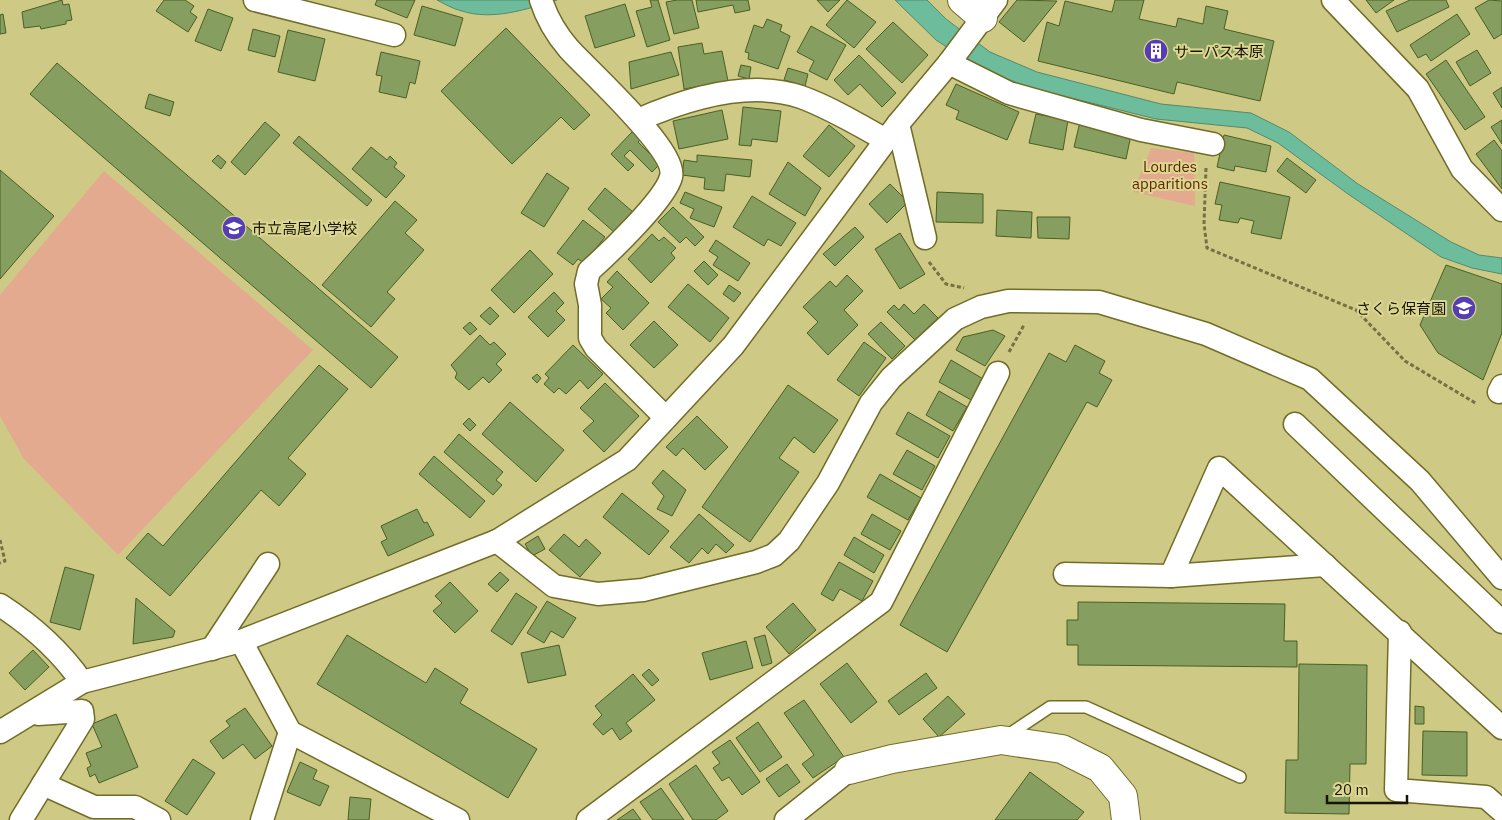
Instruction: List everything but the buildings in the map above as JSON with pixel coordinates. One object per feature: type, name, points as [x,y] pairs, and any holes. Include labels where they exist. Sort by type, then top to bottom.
[{"type":"street","points":[[255,0],[394,35]]},
{"type":"street","points":[[0,732],[82,682],[241,641],[497,541],[627,460],[733,346],[892,132],[949,63],[985,15],[962,0]]},
{"type":"street","points":[[1333,0],[1418,89],[1462,169],[1502,210]]},
{"type":"street","points":[[544,9],[569,48],[638,120],[671,164],[671,178],[662,194],[589,271],[586,284],[590,305],[590,338],[596,348],[666,418]]},
{"type":"street","points":[[949,63],[1009,93],[1142,130],[1213,144]]},
{"type":"street","points":[[638,120],[670,106],[720,94],[774,91],[800,97],[892,132]]},
{"type":"street","points":[[892,132],[925,238]]},
{"type":"street","points":[[497,541],[554,586],[598,594],[643,590],[756,562],[774,555],[789,541],[828,483],[871,403],[891,378],[955,319],[981,307],[1008,301],[1099,302],[1206,334],[1310,379],[1420,481],[1502,578]]},
{"type":"street","points":[[588,820],[881,602],[998,373]]},
{"type":"street","points":[[1294,424],[1502,622]]},
{"type":"street","points":[[1171,576],[1219,468],[1400,632],[1502,728]]},
{"type":"street","points":[[212,649],[268,564]]},
{"type":"street","points":[[1065,574],[1171,576],[1325,565]]},
{"type":"street","points":[[0,605],[15,615],[68,662],[82,682]]},
{"type":"street","points":[[1400,632],[1396,790],[1486,797],[1502,811]]},
{"type":"street","points":[[241,641],[290,732],[458,820]]},
{"type":"street","points":[[21,820],[83,719],[82,711],[32,714]]},
{"type":"street","points":[[262,820],[290,732]]},
{"type":"street","points":[[786,820],[849,770],[892,758],[1001,740],[1062,749],[1100,768],[1123,796],[1126,820]]},
{"type":"street","points":[[43,784],[94,807],[135,807],[159,820]]},
{"type":"lane","points":[[1001,740],[1050,706],[1086,707],[1240,777]]},
{"type":"path","points":[[1213,144],[1205,170],[1204,224],[1207,248],[1356,310],[1405,361],[1477,404],[1501,389]]},
{"type":"path","points":[[925,238],[929,262],[946,284],[970,289]]},
{"type":"path","points":[[998,373],[1038,300]]},
{"type":"path","points":[[0,540],[5,561],[0,563]]},
{"type":"green space","name":"Lourdes apparitions","points":[[1151,148],[1194,153],[1195,206],[1133,192]]},
{"type":"green space","points":[[104,171],[313,350],[118,555],[24,459],[0,416],[0,295]]},
{"type":"shaded area","points":[[437,0],[557,0],[510,13],[486,15],[459,10]]},
{"type":"shaded area","points":[[895,0],[927,0],[946,19],[990,52],[1037,72],[1161,104],[1251,113],[1289,132],[1358,184],[1451,242],[1479,255],[1502,258],[1502,274],[1472,268],[1441,257],[1348,194],[1278,143],[1247,128],[1156,119],[1031,88],[980,69],[936,40]]},
{"type":"place","name":"サーパス本原","points":[[1156,51]]},
{"type":"place","name":"市立高尾小学校","points":[[234,228]]},
{"type":"place","name":"さくら保育園","points":[[1464,308]]}]
